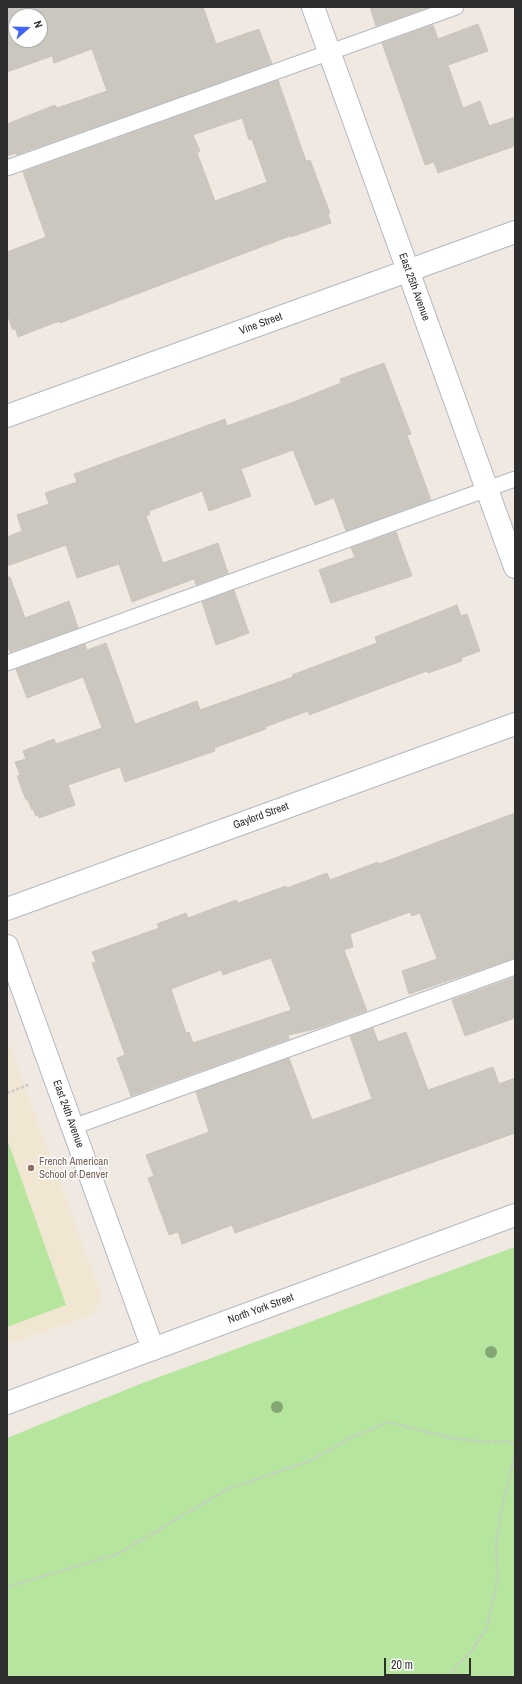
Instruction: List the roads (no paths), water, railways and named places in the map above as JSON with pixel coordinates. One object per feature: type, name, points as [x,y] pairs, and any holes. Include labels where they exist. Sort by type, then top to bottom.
[{"type":"street","name":"East 25th Avenue","points":[[313,7],[515,567]]},
{"type":"street","name":"Vine Street","points":[[7,416],[515,232]]},
{"type":"street","name":"Gaylord Street","points":[[7,908],[515,724]]},
{"type":"street","name":"East 24th Avenue","points":[[7,946],[153,1349]]},
{"type":"street","name":"North York Street","points":[[7,1403],[515,1215]]},
{"type":"lane","points":[[7,168],[456,7]]},
{"type":"lane","points":[[7,663],[515,479]]},
{"type":"lane","points":[[73,1127],[515,967]]},
{"type":"place","name":"French American School of Denver","points":[[31,1168]]}]
